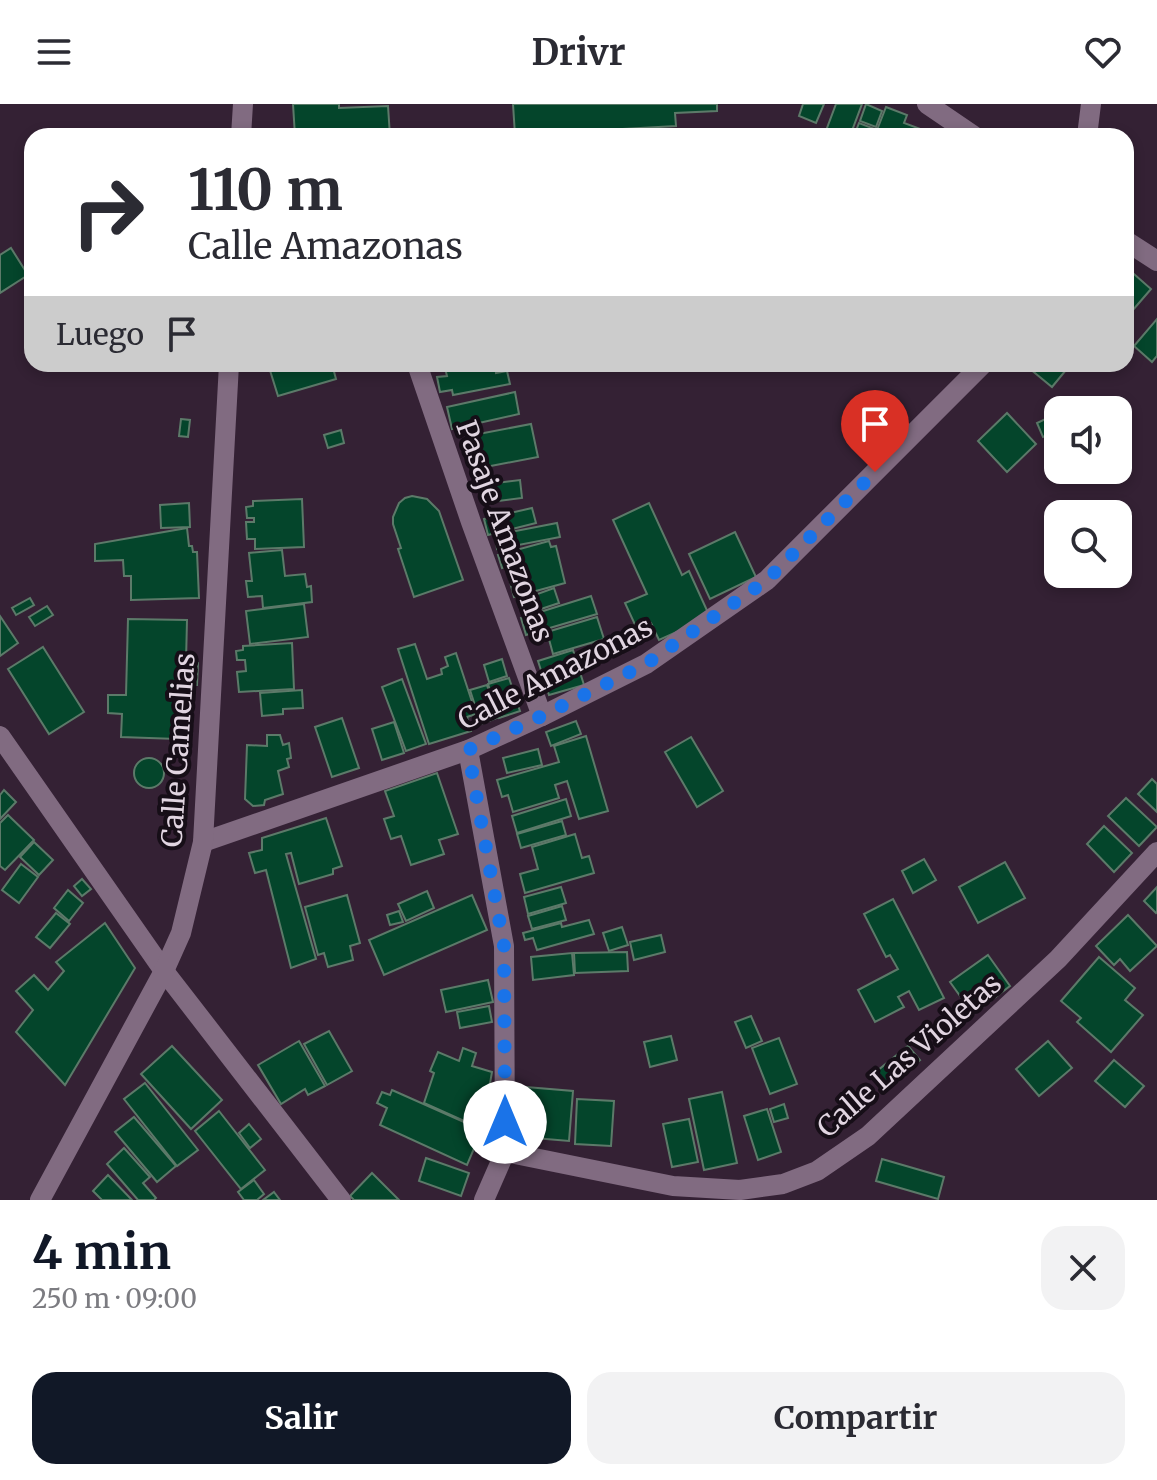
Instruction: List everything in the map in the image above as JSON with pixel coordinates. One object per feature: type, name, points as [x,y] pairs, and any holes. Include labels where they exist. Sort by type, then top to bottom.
[{"type":"street","points":[[242,128],[243,104]]},
{"type":"street","points":[[927,104],[962,128]]},
{"type":"street","points":[[1088,128],[1091,104]]},
{"type":"street","points":[[1134,246],[1157,261]]},
{"type":"street","name":"Calle Camelias","points":[[40,1200],[164,971],[181,933],[203,842],[229,372]]},
{"type":"street","name":"Pasaje Amazonas","points":[[420,372],[542,716]]},
{"type":"street","name":"Calle Amazonas","points":[[203,842],[468,750],[646,664],[767,580],[975,372]]},
{"type":"street","points":[[0,736],[164,971],[341,1200]]},
{"type":"street","points":[[468,750],[504,946],[505,1152],[484,1200]]},
{"type":"street","name":"Calle Las Violetas","points":[[505,1152],[673,1186],[727,1190],[783,1184],[817,1171],[868,1136],[1058,959],[1157,852]]},
{"type":"building","points":[[293,104],[339,104],[339,108],[388,106],[389,128],[294,128]]},
{"type":"building","points":[[513,104],[717,104],[717,111],[675,113],[676,126],[515,128]]},
{"type":"building","points":[[803,104],[824,104],[816,123],[799,116]]},
{"type":"building","points":[[836,104],[862,104],[853,128],[827,128]]},
{"type":"building","points":[[866,104],[882,111],[876,127],[860,121]]},
{"type":"building","points":[[886,107],[907,115],[904,123],[917,128],[878,128]]},
{"type":"building","points":[[11,248],[24,269],[24,278],[0,293],[0,255]]},
{"type":"building","points":[[1134,274],[1151,289],[1134,309]]},
{"type":"building","points":[[1157,319],[1157,356],[1152,362],[1134,346]]},
{"type":"building","points":[[270,372],[334,372],[336,379],[278,396]]},
{"type":"building","points":[[446,372],[507,372],[510,384],[453,395],[452,390],[440,392],[437,377],[447,376]]},
{"type":"building","points":[[1034,372],[1064,372],[1052,387]]},
{"type":"building","points":[[515,392],[519,414],[452,429],[447,407]]},
{"type":"building","points":[[1007,413],[1036,444],[1007,472],[978,441]]},
{"type":"building","points":[[181,419],[190,420],[188,437],[179,436]]},
{"type":"building","points":[[1044,420],[1044,437],[1043,437],[1037,423]]},
{"type":"building","points":[[531,424],[538,457],[475,469],[468,436]]},
{"type":"building","points":[[341,430],[344,443],[328,448],[324,435]]},
{"type":"building","points":[[520,480],[522,498],[483,503],[480,485]]},
{"type":"building","points":[[412,496],[427,499],[439,511],[463,580],[414,597],[393,524],[399,503]]},
{"type":"building","points":[[302,499],[304,547],[255,549],[255,539],[247,539],[246,522],[254,522],[254,518],[247,518],[246,507],[253,506],[253,501]]},
{"type":"building","points":[[189,503],[190,527],[161,528],[160,505]]},
{"type":"building","points":[[649,503],[682,575],[689,571],[710,617],[659,640],[651,623],[637,629],[625,603],[647,594],[613,520]]},
{"type":"building","points":[[532,508],[536,523],[488,535],[484,519]]},
{"type":"building","points":[[557,523],[560,537],[497,549],[495,535]]},
{"type":"building","points":[[187,528],[189,546],[197,552],[199,598],[131,600],[131,576],[124,576],[123,560],[95,561],[95,544]]},
{"type":"building","points":[[735,532],[756,577],[710,599],[689,554]]},
{"type":"building","points":[[549,541],[551,547],[556,546],[565,583],[514,597],[506,567],[502,568],[498,555]]},
{"type":"building","points":[[282,550],[285,576],[305,574],[307,587],[311,586],[312,602],[263,608],[262,596],[248,597],[246,581],[252,581],[249,553]]},
{"type":"building","points":[[554,588],[559,603],[523,615],[518,601]]},
{"type":"building","points":[[591,596],[597,614],[526,635],[521,618]]},
{"type":"building","points":[[30,598],[34,605],[16,615],[12,608]]},
{"type":"building","points":[[304,604],[308,637],[250,644],[246,611]]},
{"type":"building","points":[[47,606],[53,615],[35,626],[29,617]]},
{"type":"building","points":[[0,616],[18,643],[0,656]]},
{"type":"building","points":[[597,617],[604,639],[553,654],[547,632]]},
{"type":"building","points":[[128,619],[187,620],[186,662],[198,663],[197,685],[183,685],[182,706],[178,706],[177,739],[121,737],[122,714],[108,713],[108,695],[126,695]]},
{"type":"building","points":[[292,643],[294,689],[239,692],[237,672],[246,671],[245,660],[237,660],[236,651],[243,650],[243,646]]},
{"type":"building","points":[[415,644],[427,679],[442,674],[441,669],[448,666],[445,657],[456,653],[476,714],[467,717],[471,731],[429,744],[398,649]]},
{"type":"building","points":[[43,647],[84,712],[49,734],[8,669]]},
{"type":"building","points":[[573,650],[584,685],[549,695],[538,661]]},
{"type":"building","points":[[502,659],[507,676],[489,682],[484,665]]},
{"type":"building","points":[[509,678],[520,711],[499,718],[488,684]]},
{"type":"building","points":[[402,679],[426,744],[406,751],[382,687]]},
{"type":"building","points":[[487,685],[497,718],[481,724],[470,690]]},
{"type":"building","points":[[302,690],[303,708],[283,709],[283,714],[262,716],[260,693]]},
{"type":"building","points":[[342,718],[359,768],[332,777],[315,727]]},
{"type":"building","points":[[576,721],[581,734],[551,746],[546,732]]},
{"type":"building","points":[[394,722],[404,753],[382,760],[372,729]]},
{"type":"building","points":[[267,735],[280,735],[283,745],[289,743],[291,758],[287,759],[289,767],[278,771],[283,794],[265,800],[264,805],[253,806],[245,799],[247,745],[267,746]]},
{"type":"building","points":[[586,736],[608,811],[579,819],[567,781],[555,785],[559,798],[513,812],[508,795],[502,797],[497,780],[559,762],[554,746]]},
{"type":"building","points":[[691,737],[723,791],[697,807],[665,752]]},
{"type":"building","points":[[538,749],[542,765],[507,773],[503,758]]},
{"type":"building","points":[[149,758],[160,762],[164,773],[160,784],[149,788],[138,784],[134,773],[138,762]]},
{"type":"building","points":[[437,773],[458,834],[439,840],[444,854],[411,865],[401,836],[391,839],[384,819],[394,816],[385,791]]},
{"type":"building","points":[[1152,779],[1157,784],[1157,812],[1138,794]]},
{"type":"building","points":[[4,790],[16,802],[0,819],[0,795]]},
{"type":"building","points":[[1126,798],[1157,827],[1139,846],[1108,816]]},
{"type":"building","points":[[566,799],[571,816],[517,833],[512,816]]},
{"type":"building","points":[[8,815],[34,840],[5,870],[0,866],[0,823]]},
{"type":"building","points":[[326,818],[342,866],[333,869],[333,874],[299,884],[291,853],[286,854],[316,959],[291,968],[266,870],[255,873],[249,853],[262,850],[262,838]]},
{"type":"building","points":[[562,821],[566,835],[521,848],[517,834]]},
{"type":"building","points":[[1104,826],[1132,853],[1114,872],[1087,844]]},
{"type":"building","points":[[575,834],[582,858],[589,856],[594,873],[525,893],[520,874],[538,869],[532,847]]},
{"type":"building","points":[[34,842],[53,860],[39,875],[20,857]]},
{"type":"building","points":[[924,859],[936,880],[913,893],[902,871]]},
{"type":"building","points":[[1005,862],[1025,898],[978,923],[959,887]]},
{"type":"building","points":[[21,864],[38,877],[19,903],[2,890]]},
{"type":"building","points":[[82,879],[91,889],[82,896],[74,886]]},
{"type":"building","points":[[561,887],[566,903],[528,914],[524,897]]},
{"type":"building","points":[[1157,887],[1157,912],[1156,913],[1144,901]]},
{"type":"building","points":[[68,890],[83,903],[69,921],[54,908]]},
{"type":"building","points":[[427,891],[434,908],[406,921],[398,904]]},
{"type":"building","points":[[347,895],[360,943],[350,946],[353,960],[328,967],[324,953],[318,955],[305,907]]},
{"type":"building","points":[[472,895],[487,930],[384,975],[369,940]]},
{"type":"building","points":[[893,899],[944,998],[919,1010],[909,991],[898,997],[904,1007],[875,1022],[858,990],[898,969],[890,955],[886,957],[864,914]]},
{"type":"building","points":[[562,906],[566,920],[532,929],[528,916]]},
{"type":"building","points":[[399,911],[403,922],[390,925],[387,915]]},
{"type":"building","points":[[56,913],[70,924],[50,948],[36,937]]},
{"type":"building","points":[[1128,915],[1157,946],[1130,971],[1120,959],[1114,965],[1096,946]]},
{"type":"building","points":[[589,920],[594,934],[537,950],[533,938],[525,940],[523,933],[561,923],[562,927]]},
{"type":"building","points":[[105,923],[135,968],[65,1085],[16,1032],[33,1010],[16,991],[34,975],[48,990],[64,971],[56,962]]},
{"type":"building","points":[[622,927],[628,945],[609,951],[603,933]]},
{"type":"building","points":[[661,935],[665,952],[634,960],[630,942]]},
{"type":"building","points":[[627,952],[628,971],[575,973],[574,953]]},
{"type":"building","points":[[572,953],[574,975],[533,980],[531,957]]},
{"type":"building","points":[[988,955],[1010,986],[973,1014],[950,982]]},
{"type":"building","points":[[1099,957],[1135,988],[1125,1000],[1143,1015],[1111,1052],[1077,1022],[1081,1018],[1061,1001]]},
{"type":"building","points":[[488,980],[493,1002],[446,1012],[441,990]]},
{"type":"building","points":[[489,1006],[492,1022],[460,1028],[457,1012]]},
{"type":"building","points":[[751,1016],[762,1041],[746,1048],[735,1022]]},
{"type":"building","points":[[329,1031],[352,1071],[327,1085],[304,1044]]},
{"type":"building","points":[[671,1036],[677,1060],[650,1067],[644,1042]]},
{"type":"building","points":[[779,1038],[797,1084],[770,1094],[752,1048]]},
{"type":"building","points":[[299,1041],[325,1086],[308,1095],[305,1089],[281,1104],[258,1065]]},
{"type":"building","points":[[1048,1041],[1072,1068],[1039,1096],[1016,1069]]},
{"type":"building","points":[[172,1046],[222,1100],[191,1129],[141,1074]]},
{"type":"building","points":[[908,1046],[920,1060],[888,1086],[877,1071]]},
{"type":"building","points":[[463,1048],[476,1053],[472,1066],[492,1072],[482,1129],[424,1103],[434,1073],[430,1071],[438,1052],[459,1061]]},
{"type":"building","points":[[1114,1060],[1144,1086],[1125,1107],[1095,1081]]},
{"type":"building","points":[[145,1083],[198,1150],[177,1166],[124,1099]]},
{"type":"building","points":[[526,1087],[573,1091],[569,1141],[523,1137]]},
{"type":"building","points":[[392,1090],[482,1130],[467,1165],[380,1125],[387,1108],[377,1103],[382,1092],[390,1095]]},
{"type":"building","points":[[722,1092],[737,1163],[704,1170],[689,1099]]},
{"type":"building","points":[[577,1099],[614,1101],[611,1146],[575,1144]]},
{"type":"building","points":[[784,1104],[788,1118],[774,1122],[770,1109]]},
{"type":"building","points":[[767,1109],[781,1152],[758,1160],[744,1116]]},
{"type":"building","points":[[219,1111],[265,1170],[241,1189],[195,1131]]},
{"type":"building","points":[[134,1117],[176,1166],[157,1182],[115,1132]]},
{"type":"building","points":[[689,1119],[698,1162],[672,1167],[663,1124]]},
{"type":"building","points":[[249,1124],[261,1139],[250,1148],[239,1133]]},
{"type":"building","points":[[124,1148],[150,1177],[143,1183],[156,1198],[154,1200],[138,1200],[107,1164]]},
{"type":"building","points":[[426,1158],[469,1173],[461,1196],[419,1181]]},
{"type":"building","points":[[882,1159],[944,1177],[938,1199],[876,1181]]},
{"type":"building","points":[[372,1173],[399,1200],[354,1200],[350,1196]]},
{"type":"building","points":[[108,1175],[132,1200],[102,1200],[93,1191]]},
{"type":"building","points":[[254,1180],[264,1194],[257,1200],[244,1200],[238,1192]]},
{"type":"building","points":[[274,1192],[280,1200],[263,1200]]},
{"type":"route","points":[[505,1122],[504,946],[468,750],[646,664],[767,580],[875,472]]}]
